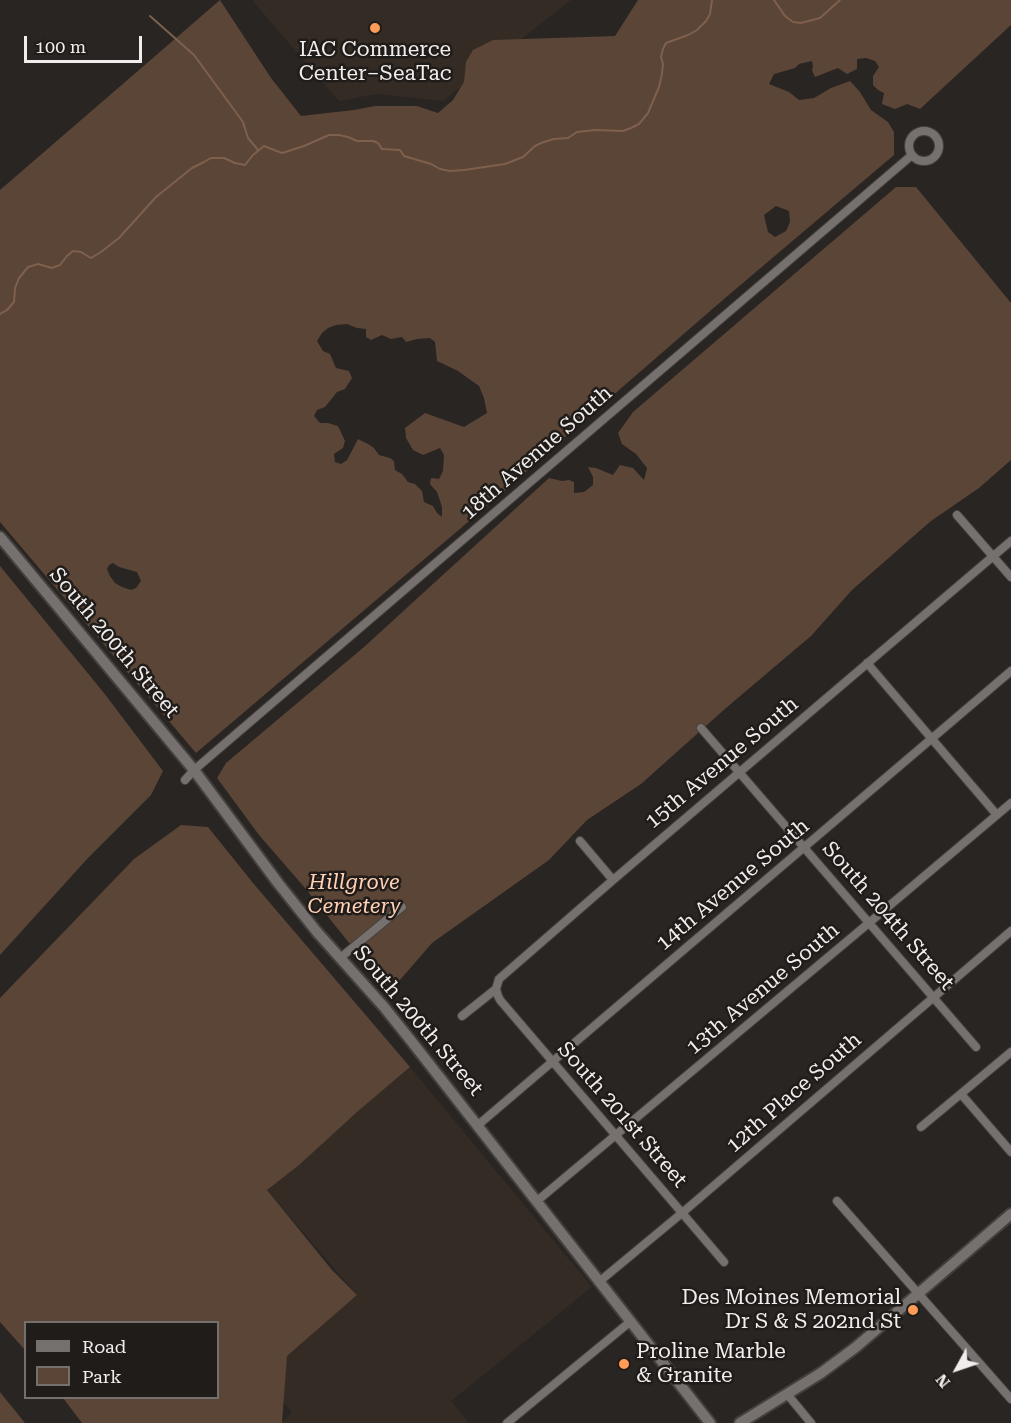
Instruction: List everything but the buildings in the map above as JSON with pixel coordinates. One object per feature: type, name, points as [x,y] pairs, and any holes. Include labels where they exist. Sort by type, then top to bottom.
[{"type":"main road","name":"South 200th Street","points":[[0,537],[194,770],[278,883],[317,932],[384,1007],[711,1423]]},
{"type":"main road","points":[[740,1423],[839,1360],[874,1333],[1011,1214]]},
{"type":"street","name":"18th Avenue South","points":[[185,780],[912,155]]},
{"type":"street","points":[[957,515],[1011,577]]},
{"type":"street","name":"15th Avenue South","points":[[462,1016],[496,989],[500,979],[613,880],[1011,541]]},
{"type":"street","points":[[867,663],[997,815]]},
{"type":"street","name":"14th Avenue South","points":[[478,1125],[1011,671]]},
{"type":"street","name":"South 204th Street","points":[[701,728],[976,1047]]},
{"type":"street","name":"13th Avenue South","points":[[537,1201],[1011,803]]},
{"type":"street","points":[[580,841],[613,880]]},
{"type":"street","points":[[340,958],[402,907]]},
{"type":"street","name":"12th Place South","points":[[600,1281],[1011,931]]},
{"type":"street","name":"South 201st Street","points":[[496,989],[500,1000],[724,1262]]},
{"type":"street","points":[[921,1127],[1011,1052]]},
{"type":"street","points":[[961,1094],[1011,1152]]},
{"type":"street","points":[[837,1201],[1011,1399]]},
{"type":"street","points":[[507,1423],[631,1321]]},
{"type":"street","points":[[787,1394],[811,1423]]},
{"type":"shaded area","points":[[252,0],[571,0],[443,101],[377,94],[339,101]]},
{"type":"shaded area","points":[[410,1067],[592,1287],[451,1401],[469,1423],[281,1423],[292,1412],[278,1396],[287,1356],[357,1295],[267,1190]]},
{"type":"green space","points":[[220,0],[271,78],[301,116],[375,106],[417,106],[438,113],[453,100],[464,82],[466,62],[473,50],[493,40],[615,36],[638,0],[1011,0],[1011,25],[920,109],[907,104],[895,109],[882,104],[884,93],[873,85],[873,76],[879,67],[875,61],[866,58],[857,59],[857,69],[847,74],[838,68],[815,77],[812,61],[774,74],[769,84],[789,92],[799,100],[814,98],[850,81],[871,110],[888,122],[894,132],[894,155],[724,299],[514,483],[196,753],[0,522],[0,190]],"holes":[[[776,206],[789,211],[790,222],[786,231],[775,237],[768,232],[764,215]],[[347,324],[366,329],[366,337],[371,340],[382,335],[391,339],[402,337],[406,342],[430,338],[435,342],[437,361],[458,371],[479,386],[487,413],[464,427],[425,413],[405,428],[406,438],[413,450],[423,455],[440,448],[444,455],[443,471],[439,479],[431,478],[430,484],[437,492],[442,507],[442,517],[433,506],[424,502],[422,491],[395,470],[394,461],[379,455],[368,444],[358,439],[347,460],[341,464],[335,462],[334,454],[343,448],[345,441],[338,426],[320,423],[314,416],[317,410],[325,407],[337,392],[345,389],[352,378],[349,371],[336,368],[330,354],[323,351],[317,341],[322,333],[336,325]],[[113,563],[137,572],[141,581],[136,588],[131,590],[122,587],[110,576],[107,569]]]},
{"type":"green space","name":"Hillgrove Cemetery","points":[[896,187],[916,187],[1011,303],[1011,460],[979,488],[931,521],[852,590],[811,636],[641,784],[587,820],[549,860],[432,943],[393,988],[352,942],[350,944],[259,835],[217,778],[226,763],[364,647],[549,478],[574,482],[574,493],[584,492],[593,485],[593,477],[588,467],[613,475],[620,465],[633,468],[644,480],[647,468],[636,454],[622,444],[618,433],[633,412]]},
{"type":"green space","points":[[0,566],[104,693],[163,771],[151,795],[88,858],[0,955]]},
{"type":"green space","points":[[181,825],[208,827],[410,1067],[299,1165],[267,1190],[332,1270],[357,1295],[287,1356],[282,1423],[82,1423],[64,1399],[219,1399],[219,1321],[24,1321],[24,1349],[0,1322],[0,998],[134,859]]},
{"type":"green space","points":[[0,1392],[25,1423],[0,1423]]},
{"type":"waterway","points":[[0,314],[14,302],[15,288],[19,278],[28,267],[38,264],[52,268],[60,265],[73,251],[81,252],[91,258],[119,238],[156,197],[192,168],[211,158],[224,158],[245,165],[264,146],[282,153],[329,135],[339,135],[357,141],[373,141],[378,143],[382,149],[400,150],[404,156],[450,171],[505,164],[523,157],[541,143],[568,138],[577,132],[623,131],[631,128],[639,124],[648,113],[659,87],[663,64],[661,57],[666,43],[697,30],[710,14],[712,0]]},
{"type":"waterway","points":[[774,0],[785,16],[793,22],[801,23],[820,18],[840,0]]},
{"type":"waterway","points":[[150,16],[194,55],[243,122],[248,138],[258,150]]},
{"type":"place","name":"IAC Commerce Center–SeaTac","points":[[375,28]]},
{"type":"place","name":"Des Moines Memorial Dr S & S 202nd St","points":[[913,1310]]},
{"type":"place","name":"Proline Marble & Granite","points":[[624,1364]]}]
